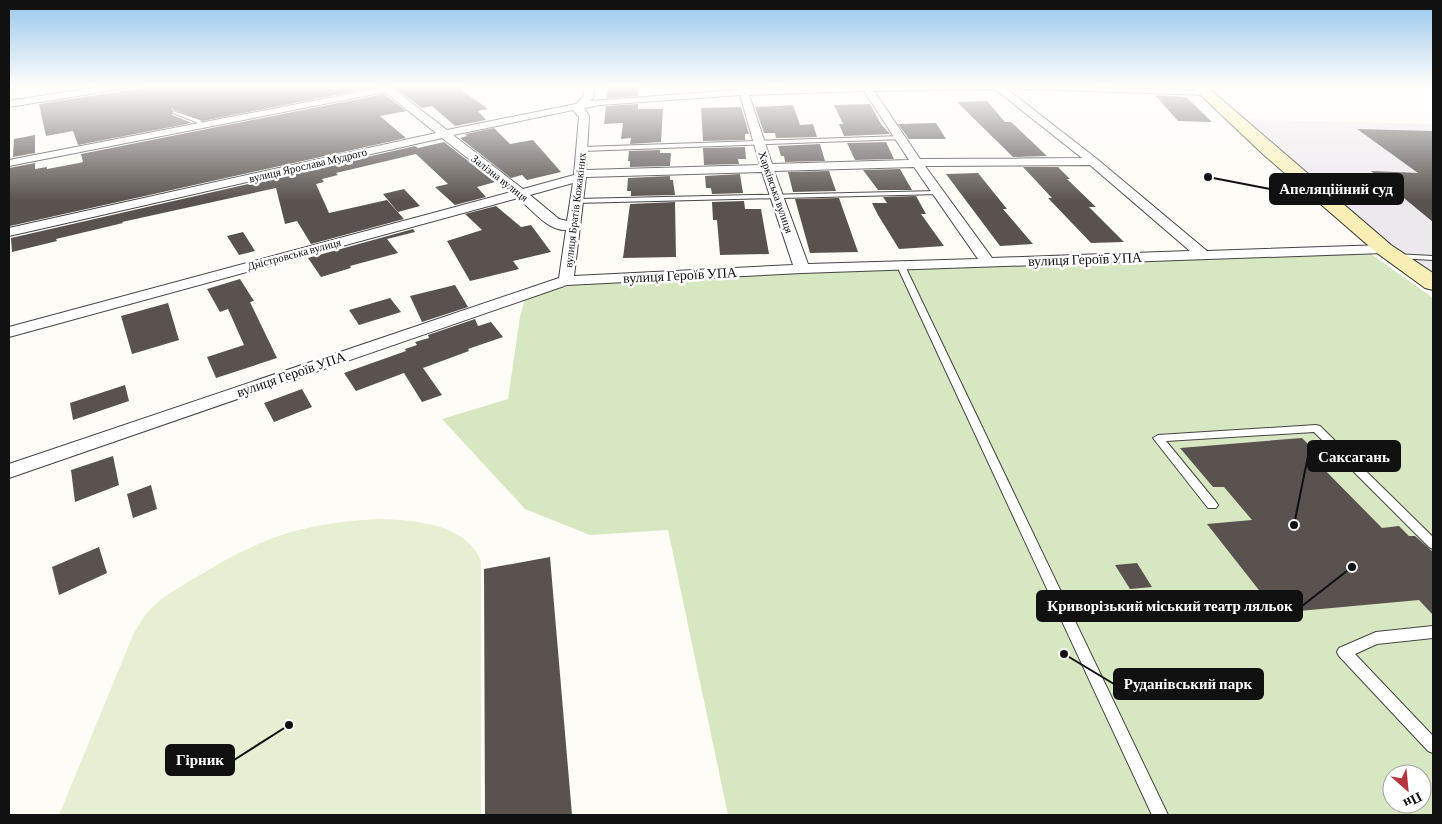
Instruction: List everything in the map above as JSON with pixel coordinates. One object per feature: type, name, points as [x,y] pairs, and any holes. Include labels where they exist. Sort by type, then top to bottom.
[{"type":"street","points":[[9,163],[208,124]]},
{"type":"street","name":"Залізна вулиця","points":[[432,124],[519,192],[554,222],[562,226],[572,226]]},
{"type":"street","name":"вулиця Ярослава Мудрого","points":[[9,232],[489,124]]},
{"type":"street","name":"вулиця Братів Кожакіних","points":[[566,281],[580,175],[583,124]]},
{"type":"street","name":"Харківська вулиця","points":[[754,124],[802,269]]},
{"type":"street","points":[[892,124],[988,263]]},
{"type":"street","points":[[1047,124],[1093,161],[1202,254]]},
{"type":"street","points":[[1243,124],[1389,252],[1433,283]]},
{"type":"street","name":"Дністровська вулиця","points":[[9,332],[580,175],[917,163],[1093,161]]},
{"type":"street","name":"вулиця Героїв УПА","points":[[9,471],[523,294],[566,281],[802,269],[1202,254],[1389,252]]},
{"type":"lane","points":[[582,149],[901,138]]},
{"type":"lane","points":[[576,201],[938,193]]},
{"type":"lane","points":[[1389,252],[1433,258]]},
{"type":"lane","points":[[901,266],[1160,815]]},
{"type":"lane","points":[[1212,505],[1158,438],[1316,428],[1433,544]]},
{"type":"lane","points":[[1433,632],[1376,638],[1344,652],[1433,746]]},
{"type":"shaded area","points":[[1241,124],[1433,124],[1433,283],[1384,249]]},
{"type":"green space","points":[[1371,254],[1433,298],[1433,815],[728,815],[668,530],[590,535],[525,509],[442,419],[508,399],[520,317],[525,298],[596,279]]},
{"type":"green space","points":[[380,519],[438,526],[464,539],[474,549],[481,561],[481,815],[59,815],[133,635],[143,618],[159,601],[244,550],[265,541],[307,528]]},
{"type":"building","points":[[43,124],[184,124],[78,145],[73,131],[46,136]]},
{"type":"building","points":[[230,124],[390,124],[406,138],[10,226],[9,168],[35,163],[35,169],[47,167],[47,169],[79,163],[83,162],[81,154]]},
{"type":"building","points":[[623,124],[662,124],[661,142],[630,144],[631,138],[621,139]]},
{"type":"building","points":[[702,124],[746,124],[749,134],[745,134],[745,140],[703,141]]},
{"type":"building","points":[[761,124],[813,124],[817,137],[776,138],[775,133],[764,133]]},
{"type":"building","points":[[839,124],[881,124],[890,134],[844,136]]},
{"type":"building","points":[[898,124],[937,124],[946,139],[909,139]]},
{"type":"building","points":[[980,124],[1014,124],[1047,156],[1013,157]]},
{"type":"building","points":[[494,128],[510,144],[533,140],[561,172],[527,180],[522,175],[511,178],[460,138],[467,136],[465,134]]},
{"type":"building","points":[[1357,129],[1433,131],[1433,222],[1371,171],[1418,173]]},
{"type":"building","points":[[35,135],[35,153],[13,157],[14,139]]},
{"type":"building","points":[[444,142],[495,182],[477,187],[486,197],[455,205],[435,187],[448,184],[416,154],[336,173],[338,175],[322,179],[324,182],[316,184],[329,213],[387,200],[404,219],[311,244],[297,221],[285,224],[276,188],[122,222],[12,252],[11,238],[415,146],[418,148]]},
{"type":"building","points":[[886,142],[894,159],[855,160],[847,143]]},
{"type":"building","points":[[820,144],[825,161],[785,162],[778,146]]},
{"type":"building","points":[[745,147],[746,159],[738,159],[739,164],[704,165],[703,148]]},
{"type":"building","points":[[660,150],[660,153],[671,153],[670,166],[630,167],[630,161],[628,161],[629,151]]},
{"type":"building","points":[[1023,167],[1058,167],[1070,179],[1067,179],[1096,207],[1089,207],[1124,242],[1091,243],[1048,198],[1052,198]]},
{"type":"building","points":[[900,169],[912,190],[878,190],[863,170]]},
{"type":"building","points":[[829,171],[836,191],[793,192],[788,172]]},
{"type":"building","points":[[978,173],[1007,209],[1003,209],[1033,244],[1000,246],[946,174]]},
{"type":"building","points":[[740,174],[743,193],[712,194],[711,188],[706,188],[705,176]]},
{"type":"building","points":[[670,176],[670,180],[673,180],[675,195],[631,196],[631,191],[627,191],[628,178]]},
{"type":"building","points":[[404,189],[420,206],[398,212],[383,194]]},
{"type":"building","points":[[916,196],[926,214],[921,214],[944,246],[899,249],[872,203],[887,203],[883,197]]},
{"type":"building","points":[[839,198],[858,252],[810,253],[795,199]]},
{"type":"building","points":[[744,201],[745,209],[761,209],[769,254],[720,255],[717,220],[713,220],[712,202]]},
{"type":"building","points":[[675,202],[676,257],[623,258],[630,204]]},
{"type":"building","points":[[496,206],[521,227],[531,225],[551,252],[513,261],[519,269],[470,281],[447,241],[482,230],[465,214]]},
{"type":"building","points":[[413,229],[415,232],[387,239],[398,253],[350,266],[351,268],[321,277],[308,258]]},
{"type":"building","points":[[243,232],[255,251],[239,255],[227,236]]},
{"type":"building","points":[[240,279],[254,301],[250,302],[277,358],[216,378],[207,357],[244,345],[228,309],[220,312],[207,289]]},
{"type":"building","points":[[455,285],[468,307],[422,322],[410,296]]},
{"type":"building","points":[[390,298],[401,312],[359,325],[349,310]]},
{"type":"building","points":[[168,303],[179,340],[132,354],[121,316]]},
{"type":"building","points":[[475,319],[478,326],[491,322],[503,337],[423,368],[442,395],[422,402],[404,373],[356,391],[344,373],[406,351],[405,349],[417,345],[415,342],[429,338],[428,335]]},
{"type":"building","points":[[125,385],[129,401],[73,420],[70,403]]},
{"type":"building","points":[[302,389],[312,407],[274,422],[264,403]]},
{"type":"building","points":[[1302,438],[1323,459],[1315,460],[1382,528],[1399,526],[1409,536],[1415,536],[1433,552],[1433,615],[1419,600],[1277,613],[1207,524],[1252,520],[1224,487],[1213,487],[1180,448]]},
{"type":"building","points":[[113,456],[119,485],[75,502],[71,470]]},
{"type":"building","points":[[151,485],[157,509],[133,518],[127,494]]},
{"type":"building","points":[[99,547],[107,573],[59,595],[52,567]]},
{"type":"building","points":[[550,557],[572,815],[485,815],[484,569]]},
{"type":"building","points":[[1137,563],[1152,587],[1130,589],[1115,565]]},
{"type":"place","name":"Апеляційний суд","points":[[1208,177]]},
{"type":"place","name":"Саксагань","points":[[1294,525]]},
{"type":"place","name":"Криворізький міський театр ляльок","points":[[1352,567]]},
{"type":"place","name":"Руданівський парк","points":[[1064,654]]},
{"type":"place","name":"Гірник","points":[[289,725]]}]
